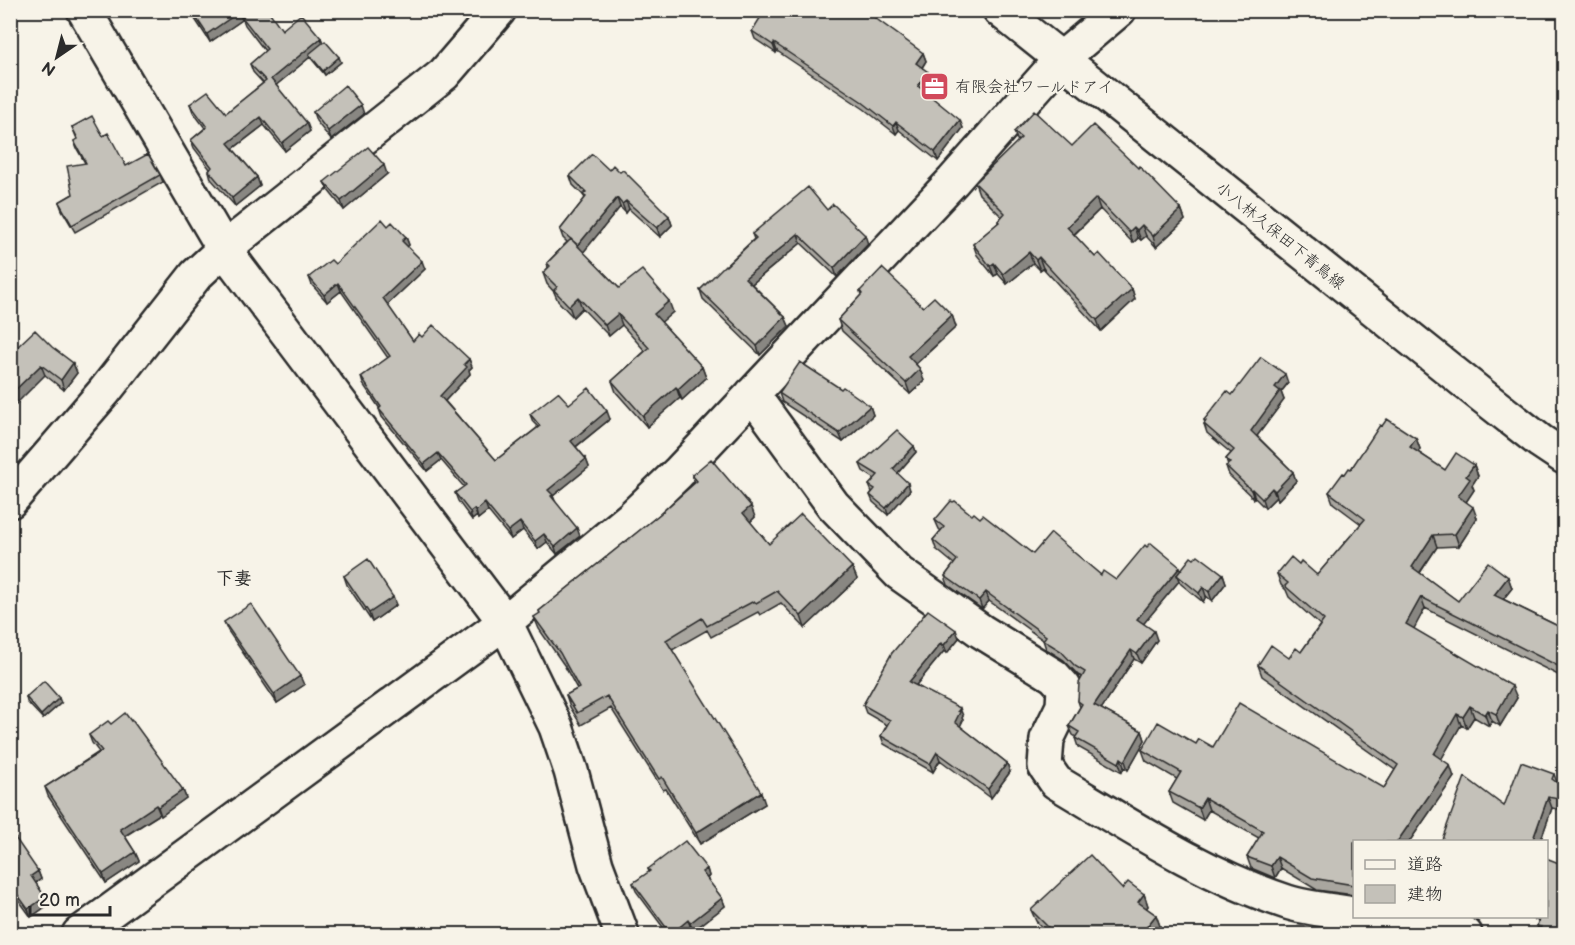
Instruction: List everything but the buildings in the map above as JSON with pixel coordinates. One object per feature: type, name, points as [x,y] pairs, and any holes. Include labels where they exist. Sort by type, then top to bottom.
[{"type":"street","points":[[84,10],[224,249],[505,622],[556,727],[571,771],[596,865],[622,934]]},
{"type":"street","points":[[10,501],[104,392],[196,275],[224,249],[444,74],[498,10]]},
{"type":"street","name":"小八林久保田下青鳥線","points":[[1000,10],[1540,441],[1564,457]]},
{"type":"street","points":[[78,934],[505,622],[631,518],[678,473],[953,181],[1061,59],[1119,10]]},
{"type":"street","points":[[752,394],[833,505],[899,573],[981,631],[1054,676],[1064,687],[1064,706],[1047,739],[1045,766],[1056,782],[1229,881],[1289,903],[1353,914]]},
{"type":"street","points":[[1382,918],[1441,927],[1465,934]]},
{"type":"place","name":"有限会社ワールドアイ","points":[[934,86]]},
{"type":"district","name":"下妻","points":[[234,578]]}]
